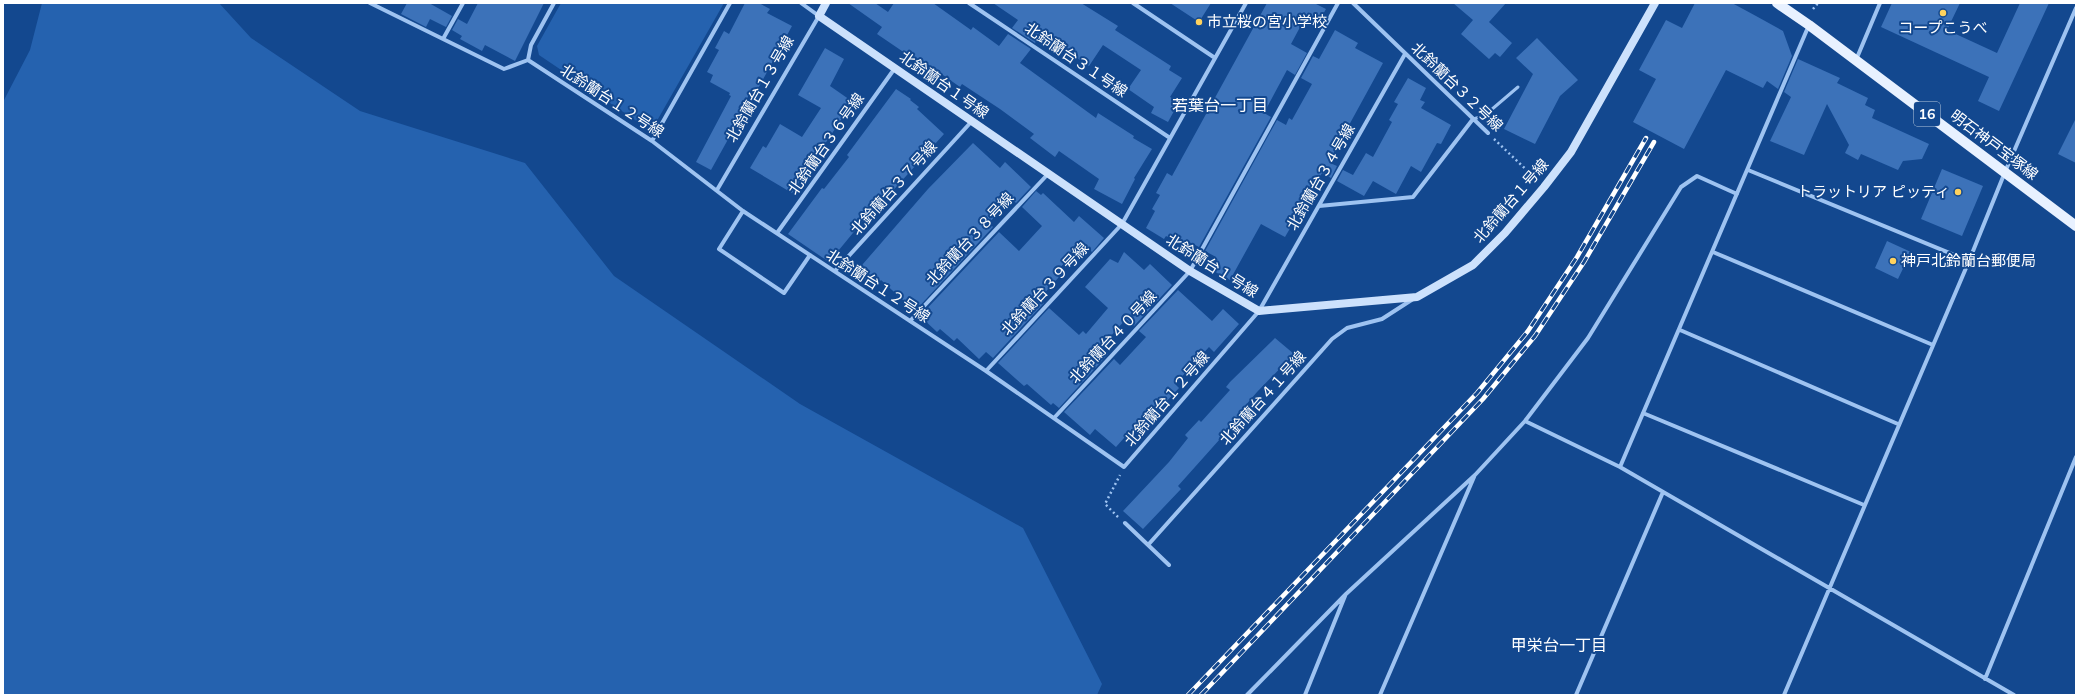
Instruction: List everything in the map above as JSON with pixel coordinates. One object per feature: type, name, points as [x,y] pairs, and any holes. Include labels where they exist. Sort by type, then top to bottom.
[{"type":"main road","name":"明石神戸宝塚線","points":[[1777,3],[1809,24],[2076,226]]},
{"type":"street","points":[[370,3],[504,69],[528,60],[531,46],[554,3]]},
{"type":"street","points":[[443,38],[463,3]]},
{"type":"street","points":[[652,141],[730,3]]},
{"type":"street","name":"北鈴蘭台１号線","points":[[801,3],[1190,271],[1259,311],[1417,297],[1473,265],[1505,233],[1571,152],[1656,3]]},
{"type":"street","name":"北鈴蘭台１３号線","points":[[717,190],[826,3]]},
{"type":"street","name":"北鈴蘭台３１号線","points":[[969,3],[1170,138]]},
{"type":"street","points":[[1133,3],[1215,58]]},
{"type":"street","name":"北鈴蘭台３９号線","points":[[986,371],[1122,224],[1246,3]]},
{"type":"street","name":"北鈴蘭台４０号線","points":[[1054,418],[1190,271],[1338,3]]},
{"type":"street","name":"北鈴蘭台３２号線","points":[[1353,3],[1488,133]]},
{"type":"street","points":[[1856,61],[1880,3]]},
{"type":"street","points":[[1784,695],[2076,8]]},
{"type":"street","points":[[1620,467],[1680,330],[1809,24]]},
{"type":"street","name":"北鈴蘭台３４号線","points":[[1259,311],[1405,54]]},
{"type":"street","name":"北鈴蘭台１２号線","points":[[528,60],[652,141],[743,211],[986,371],[1124,467],[1259,311]]},
{"type":"street","name":"北鈴蘭台３６号線","points":[[777,233],[895,68]]},
{"type":"street","points":[[1319,206],[1413,197],[1473,119]]},
{"type":"street","name":"北鈴蘭台３７号線","points":[[835,271],[972,121]]},
{"type":"street","points":[[1748,170],[1969,261]]},
{"type":"street","name":"北鈴蘭台３８号線","points":[[910,321],[1048,174]]},
{"type":"street","points":[[1247,695],[1346,594],[1475,475],[1525,421],[1588,338],[1681,188],[1696,176],[1737,194]]},
{"type":"street","points":[[743,211],[719,248],[784,293],[810,255]]},
{"type":"street","points":[[1713,252],[1933,345]]},
{"type":"street","name":"北鈴蘭台４１号線","points":[[1148,545],[1332,339],[1347,328],[1382,319],[1417,297]]},
{"type":"street","points":[[1680,330],[1898,424]]},
{"type":"street","points":[[1644,413],[1864,504]]},
{"type":"street","points":[[1525,421],[1620,467],[1828,589],[2014,695]]},
{"type":"street","points":[[1985,679],[2076,457]]},
{"type":"street","points":[[1380,695],[1475,475]]},
{"type":"street","points":[[1576,695],[1663,492]]},
{"type":"street","points":[[1125,523],[1169,565]]},
{"type":"street","points":[[1305,695],[1346,594]]},
{"type":"lane","points":[[1473,119],[1484,116],[1518,87]]},
{"type":"path","points":[[1813,9],[1818,3]]},
{"type":"path","name":"北鈴蘭台３２号線","points":[[1488,133],[1544,187]]},
{"type":"path","points":[[1124,467],[1105,504],[1125,523]]},
{"type":"shaded area","points":[[42,3],[219,3],[251,38],[360,111],[525,163],[614,276],[800,404],[1023,528],[1102,684],[1097,695],[3,695],[3,102],[30,50]]},
{"type":"shaded area","points":[[561,3],[724,3],[654,126],[647,128],[539,55],[537,46]]},
{"type":"building","points":[[407,3],[429,3],[452,16],[446,27],[430,19],[426,27],[401,14]]},
{"type":"building","points":[[478,3],[544,3],[515,61],[485,45],[482,51],[460,39],[462,36],[452,30],[458,19],[467,24]]},
{"type":"building","points":[[745,3],[759,3],[770,9],[767,13],[792,26],[755,94],[751,91],[738,115],[741,116],[711,170],[696,162],[731,96],[729,95],[730,93],[710,82],[713,75],[707,72],[719,50],[715,48],[724,31],[729,34]]},
{"type":"building","points":[[848,3],[875,3],[888,12],[894,3],[933,3],[971,30],[973,27],[999,46],[1008,34],[1031,49],[1020,63],[1096,118],[1098,113],[1134,136],[1133,138],[1152,149],[1134,178],[1135,179],[1122,204],[1094,189],[1099,179],[1059,151],[1055,157],[1030,138],[1034,134],[1000,109],[962,84],[960,87],[926,63],[924,66],[877,34],[882,27]]},
{"type":"building","points":[[993,3],[1081,3],[1118,26],[1115,30],[1171,66],[1169,70],[1182,78],[1170,97],[1179,102],[1168,122],[1151,113],[1154,107],[1128,89],[1141,70],[1103,45],[1089,66],[1059,46],[1055,52],[1037,40],[1035,43],[1012,28],[1018,20]]},
{"type":"building","points":[[1170,3],[1211,3],[1199,22]]},
{"type":"building","points":[[1267,3],[1314,3],[1326,9],[1318,23],[1306,16],[1291,44],[1307,53],[1295,75],[1287,70],[1264,113],[1271,117],[1199,247],[1185,240],[1182,245],[1166,236],[1164,239],[1146,228],[1155,211],[1152,209],[1160,195],[1156,193],[1167,173],[1172,176]]},
{"type":"building","points":[[1453,3],[1506,3],[1489,22],[1512,43],[1500,57],[1495,53],[1489,59],[1461,34],[1473,20]]},
{"type":"building","points":[[1695,3],[1732,3],[1756,16],[1783,31],[1792,56],[1778,89],[1767,81],[1763,88],[1726,70],[1684,149],[1633,122],[1656,79],[1639,70],[1666,20],[1682,28]]},
{"type":"building","points":[[1892,3],[1960,3],[1947,30],[1997,53],[2020,3],[2049,3],[1999,111],[1978,101],[1989,77],[1881,27]]},
{"type":"building","points":[[1335,30],[1358,43],[1355,48],[1383,63],[1331,158],[1333,159],[1330,163],[1337,166],[1331,178],[1322,173],[1285,237],[1261,224],[1230,280],[1210,269],[1216,257],[1205,251],[1277,120],[1286,125],[1289,118],[1292,120],[1312,84],[1301,78],[1313,56],[1319,59]]},
{"type":"building","points":[[1537,38],[1578,80],[1560,96],[1535,144],[1504,129],[1533,74],[1516,58]]},
{"type":"building","points":[[825,48],[844,59],[830,86],[853,102],[792,193],[750,168],[763,146],[766,148],[780,124],[802,137],[821,108],[798,95]]},
{"type":"building","points":[[1798,59],[1840,78],[1837,83],[1868,98],[1865,105],[1875,110],[1872,118],[1929,144],[1922,159],[1903,161],[1898,170],[1861,154],[1858,160],[1845,153],[1849,145],[1827,104],[1804,155],[1770,141],[1791,97],[1784,92]]},
{"type":"building","points":[[1408,78],[1426,88],[1420,100],[1425,102],[1421,108],[1451,125],[1441,144],[1437,143],[1421,172],[1411,166],[1396,194],[1373,181],[1364,196],[1337,181],[1343,170],[1353,175],[1366,153],[1373,157],[1392,122],[1389,120],[1398,104],[1394,102]]},
{"type":"building","points":[[896,89],[911,99],[910,100],[919,107],[917,109],[944,134],[888,196],[886,193],[829,262],[788,234],[822,188],[824,189],[849,157],[847,155]]},
{"type":"building","points":[[2076,118],[2076,163],[2058,154]]},
{"type":"building","points":[[973,143],[1000,168],[1005,162],[1031,187],[1016,203],[1011,198],[989,223],[993,227],[915,311],[881,280],[873,288],[856,272],[928,189]]},
{"type":"building","points":[[1942,169],[1983,186],[1962,236],[1921,219]]},
{"type":"building","points":[[1036,191],[1041,195],[1043,193],[1074,222],[1079,216],[1104,238],[1092,252],[1083,243],[1055,273],[1059,277],[1039,299],[1044,303],[993,358],[986,352],[979,359],[957,338],[954,341],[940,329],[937,332],[920,316],[999,232],[1019,251],[1042,226],[1022,207]]},
{"type":"building","points":[[1887,241],[1911,252],[1898,279],[1875,268]]},
{"type":"building","points":[[1124,252],[1144,270],[1150,264],[1172,285],[1134,326],[1126,319],[1101,347],[1108,354],[1059,408],[1053,403],[1051,405],[1027,384],[1024,386],[998,363],[1049,308],[1079,335],[1083,331],[1086,334],[1108,308],[1085,287],[1110,259],[1118,263]]},
{"type":"building","points":[[1178,290],[1212,321],[1223,309],[1239,324],[1214,352],[1209,347],[1175,384],[1179,388],[1151,418],[1154,420],[1139,436],[1132,429],[1116,447],[1095,429],[1090,435],[1064,412],[1114,359],[1120,365],[1146,337],[1139,331]]},
{"type":"building","points":[[1275,338],[1294,354],[1238,414],[1240,415],[1178,486],[1181,489],[1143,529],[1123,511],[1169,462],[1188,438],[1185,435],[1199,420],[1201,422],[1230,390],[1226,387],[1230,382]]},
{"type":"railway","points":[[1188,695],[1477,393],[1528,331],[1577,257],[1646,138]]},
{"type":"railway","points":[[1201,695],[1483,399],[1535,336],[1584,262],[1654,142]]},
{"type":"place","name":"コープこうべ","points":[[1943,13]]},
{"type":"place","name":"市立桜の宮小学校","points":[[1199,22]]},
{"type":"place","name":"トラットリア ピッティ","points":[[1958,192]]},
{"type":"place","name":"神戸北鈴蘭台郵便局","points":[[1893,261]]},
{"type":"district","name":"若葉台一丁目","points":[[1220,105]]},
{"type":"district","name":"甲栄台一丁目","points":[[1559,645]]}]
